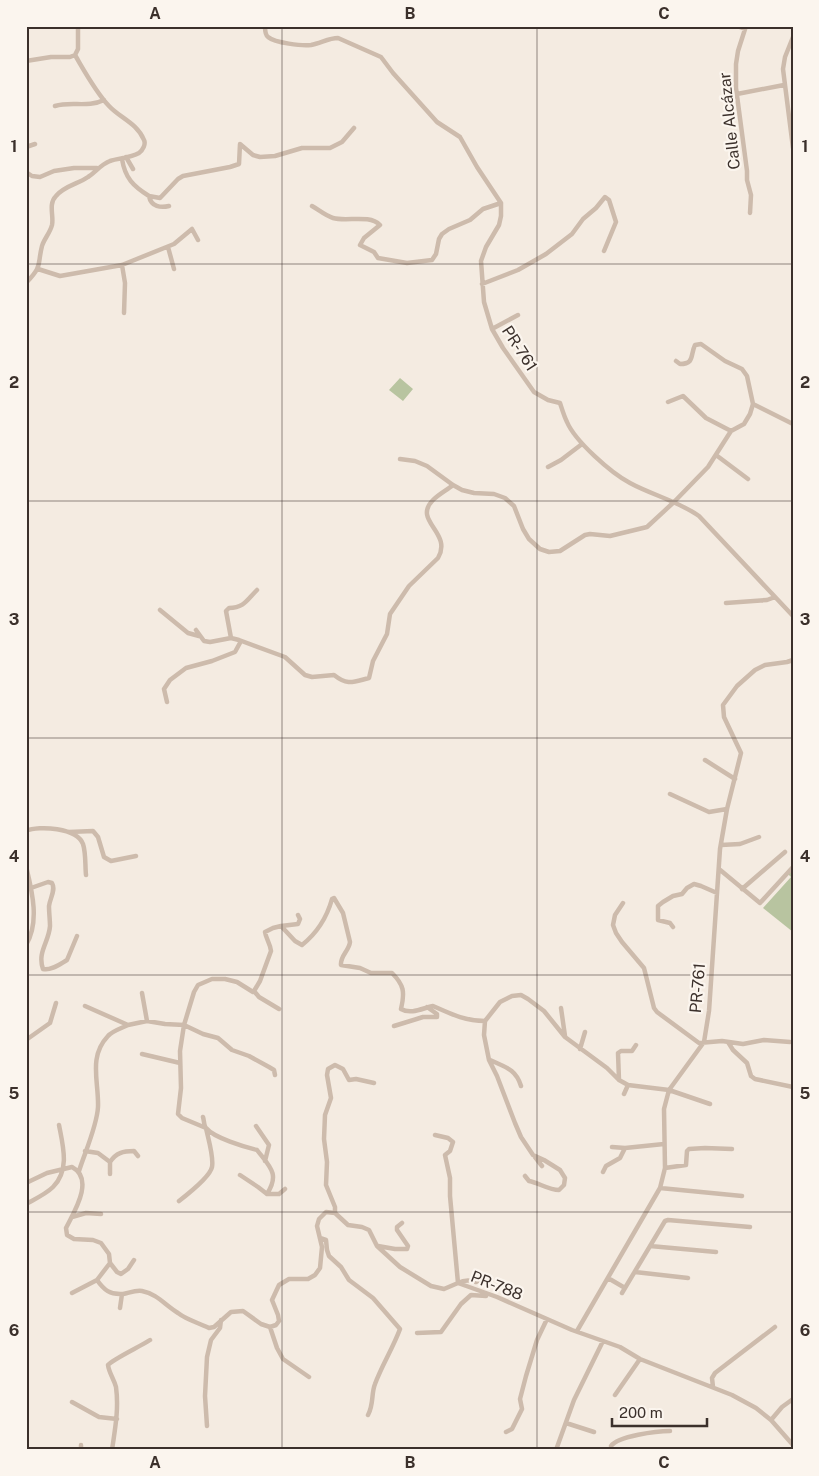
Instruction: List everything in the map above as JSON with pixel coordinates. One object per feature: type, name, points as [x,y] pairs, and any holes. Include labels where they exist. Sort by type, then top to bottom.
[{"type":"street","points":[[26,61],[51,56],[70,57],[74,55],[78,49],[78,26]]},
{"type":"street","points":[[265,26],[268,37],[280,42],[311,45],[338,38],[381,57],[437,122],[460,137],[500,203],[483,209],[470,220],[448,229],[442,234],[436,254],[432,260],[407,263],[378,258],[374,252],[360,245],[364,238],[380,225],[378,222],[333,218],[312,206]]},
{"type":"street","points":[[737,26],[746,28]]},
{"type":"street","name":"Calle Alcázar","points":[[746,28],[738,51],[736,64],[737,94],[747,180],[751,195],[750,213]]},
{"type":"street","points":[[793,37],[783,69],[793,148]]},
{"type":"street","points":[[26,283],[38,269],[42,245],[52,226],[52,204],[54,197],[64,188],[77,184],[90,176],[98,168],[109,162],[140,152],[144,146],[144,140],[134,124],[111,108],[104,100],[74,55]]},
{"type":"street","points":[[737,94],[784,85]]},
{"type":"street","points":[[54,106],[62,104],[84,105],[99,103],[104,100]]},
{"type":"street","points":[[124,158],[124,171],[137,189],[149,196],[160,198],[178,178],[239,164],[240,144],[252,155],[260,157],[275,156],[302,148],[330,148],[342,142],[354,128]]},
{"type":"street","points":[[26,147],[35,144]]},
{"type":"street","points":[[124,158],[134,169]]},
{"type":"street","points":[[26,172],[32,176],[40,177],[61,170],[98,168]]},
{"type":"street","points":[[149,196],[149,200],[156,206],[162,208],[170,206]]},
{"type":"street","points":[[482,284],[518,270],[546,254],[572,234],[583,218],[596,208],[605,197],[609,200],[616,222],[604,251]]},
{"type":"street","name":"PR-761","points":[[500,203],[501,216],[499,225],[486,247],[481,261],[484,302],[492,328],[503,348],[534,392],[560,404],[567,423],[582,444],[628,483],[674,502],[699,516],[793,616]]},
{"type":"street","points":[[38,269],[60,276],[122,265],[174,244],[192,229],[198,240]]},
{"type":"street","points":[[168,247],[174,269]]},
{"type":"street","points":[[122,265],[125,283],[124,312]]},
{"type":"street","points":[[26,296],[26,301]]},
{"type":"street","points":[[492,328],[518,315]]},
{"type":"street","points":[[400,459],[415,461],[427,466],[462,490],[494,494],[505,498],[514,506],[529,539],[540,549],[549,552],[560,550],[585,535],[610,536],[647,526],[674,502],[708,467],[731,431],[744,424],[754,404],[747,376],[742,369],[725,361],[702,344],[695,344],[692,359],[689,363],[680,364],[676,362]]},
{"type":"street","points":[[668,402],[683,396],[706,418],[731,431]]},
{"type":"street","points":[[754,404],[793,424]]},
{"type":"street","points":[[548,467],[582,444]]},
{"type":"street","points":[[716,455],[748,479]]},
{"type":"street","points":[[196,630],[204,641],[210,642],[232,638],[285,658],[304,676],[334,675],[343,682],[350,683],[369,678],[373,661],[387,634],[390,614],[408,586],[440,554],[442,548],[440,536],[427,520],[427,509],[433,500],[453,485]]},
{"type":"street","points":[[232,638],[226,611],[229,608],[241,606],[257,590]]},
{"type":"street","points":[[726,603],[767,600],[775,597]]},
{"type":"street","points":[[160,610],[188,633],[199,636]]},
{"type":"street","points":[[167,702],[164,689],[170,680],[186,668],[212,661],[234,652],[241,641]]},
{"type":"street","name":"PR-761","points":[[577,1332],[660,1188],[665,1168],[664,1110],[669,1090],[704,1042],[709,1011],[721,845],[727,809],[741,752],[724,717],[724,705],[736,686],[755,670],[765,665],[793,660]]},
{"type":"street","points":[[705,760],[735,779]]},
{"type":"street","points":[[670,794],[709,812],[727,809]]},
{"type":"street","points":[[26,831],[42,827],[67,832],[93,831],[98,837],[104,857],[111,860],[136,856]]},
{"type":"street","points":[[67,832],[79,838],[83,844],[86,875]]},
{"type":"street","points":[[721,845],[740,844],[759,837]]},
{"type":"street","points":[[742,889],[785,852]]},
{"type":"street","points":[[26,866],[34,918],[32,934],[26,946]]},
{"type":"street","points":[[719,869],[760,903],[793,867]]},
{"type":"street","points":[[29,885],[48,882],[54,886],[49,907],[50,928],[40,962],[43,968],[45,970],[52,968],[67,960],[77,936]]},
{"type":"street","points":[[674,928],[670,923],[658,920],[658,906],[673,896],[682,894],[694,884],[717,893]]},
{"type":"street","points":[[281,926],[295,941],[302,945],[319,927],[334,898],[344,913],[350,942],[341,960],[341,966],[360,968],[371,973],[392,972],[400,980],[403,988],[404,997],[401,1009],[403,1011],[411,1012],[433,1006],[470,1021],[485,1021]]},
{"type":"street","points":[[623,903],[615,915],[613,925],[622,942],[644,968],[654,1008],[657,1012],[699,1043],[722,1040],[742,1044],[764,1040],[790,1042]]},
{"type":"street","points":[[254,991],[260,981],[271,951],[266,938],[266,932],[281,926],[298,924],[300,919],[298,915]]},
{"type":"street","points":[[267,1194],[273,1185],[273,1172],[257,1150],[236,1145],[218,1137],[206,1128],[182,1118],[178,1114],[181,1088],[180,1051],[184,1025],[194,992],[198,985],[212,979],[225,979],[237,982],[254,991],[259,997],[279,1009]]},
{"type":"street","points":[[142,993],[147,1021]]},
{"type":"street","points":[[542,1166],[533,1155],[514,1123],[498,1076],[489,1060],[484,1035],[485,1021],[500,1002],[512,996],[520,995],[544,1011],[566,1037],[607,1068],[619,1080],[628,1085],[669,1090],[710,1104]]},
{"type":"street","points":[[26,1040],[50,1023],[56,1004]]},
{"type":"street","points":[[86,1006],[128,1025]]},
{"type":"street","points":[[394,1026],[423,1017],[438,1017],[437,1014],[427,1007]]},
{"type":"street","points":[[561,1008],[566,1037]]},
{"type":"street","points":[[134,1260],[128,1269],[121,1274],[110,1263],[109,1254],[101,1243],[93,1240],[74,1239],[67,1235],[66,1228],[82,1194],[82,1179],[79,1171],[98,1108],[95,1066],[97,1052],[108,1035],[128,1025],[147,1021],[184,1025],[203,1034],[218,1038],[232,1050],[249,1056],[274,1070],[275,1075]]},
{"type":"street","points":[[580,1049],[585,1032]]},
{"type":"street","points":[[728,1042],[733,1050],[747,1063],[751,1076],[755,1079],[793,1087]]},
{"type":"street","points":[[619,1080],[618,1053],[621,1051],[632,1051],[636,1045]]},
{"type":"street","points":[[142,1054],[180,1063]]},
{"type":"street","points":[[489,1060],[515,1072],[522,1086]]},
{"type":"street","points":[[97,1280],[107,1292],[122,1294],[141,1291],[157,1296],[179,1314],[209,1328],[214,1327],[232,1312],[243,1311],[261,1324],[270,1327],[276,1325],[279,1321],[272,1300],[280,1285],[289,1279],[308,1279],[315,1275],[320,1268],[322,1248],[317,1226],[326,1212],[335,1213],[326,1185],[325,1115],[331,1098],[328,1069],[335,1065],[343,1069],[349,1080],[356,1079],[374,1083]]},
{"type":"street","points":[[624,1094],[628,1085]]},
{"type":"street","points":[[179,1201],[205,1178],[212,1168],[203,1117]]},
{"type":"street","points":[[26,1204],[53,1188],[64,1168],[64,1150],[59,1125]]},
{"type":"street","points":[[256,1126],[269,1145],[265,1161]]},
{"type":"street","points":[[435,1135],[448,1138],[453,1142],[450,1151],[445,1155],[450,1178],[458,1283],[462,1281],[478,1282],[477,1279]]},
{"type":"street","points":[[612,1147],[625,1148],[664,1144]]},
{"type":"street","points":[[604,1172],[606,1166],[620,1158],[625,1148]]},
{"type":"street","points":[[665,1168],[686,1165],[689,1149],[732,1149]]},
{"type":"street","points":[[85,1151],[98,1153],[110,1162]]},
{"type":"street","points":[[110,1174],[110,1162],[114,1155],[126,1151],[134,1151],[138,1156]]},
{"type":"street","points":[[525,1176],[529,1181],[555,1190],[559,1190],[564,1185],[564,1178],[560,1170],[533,1155]]},
{"type":"street","points":[[26,1183],[47,1173],[64,1168],[72,1167],[79,1171]]},
{"type":"street","points":[[240,1175],[267,1194],[279,1194],[286,1189]]},
{"type":"street","points":[[660,1188],[742,1196]]},
{"type":"street","points":[[72,1216],[86,1213],[101,1214]]},
{"type":"street","name":"PR-788","points":[[335,1213],[348,1224],[369,1230],[377,1246],[400,1267],[431,1286],[444,1289],[458,1283],[497,1297],[577,1332],[620,1347],[640,1359],[732,1395],[756,1408],[771,1420],[793,1445]]},
{"type":"street","points":[[608,1278],[624,1290],[665,1221],[750,1227]]},
{"type":"street","points":[[377,1246],[395,1249],[407,1248],[407,1244],[397,1230],[402,1223]]},
{"type":"street","points":[[320,1238],[326,1240],[329,1256],[341,1267],[349,1280],[374,1298],[400,1328],[396,1341],[374,1385],[372,1408],[368,1415]]},
{"type":"street","points":[[650,1246],[716,1252]]},
{"type":"street","points":[[72,1293],[97,1280],[110,1263]]},
{"type":"street","points":[[634,1272],[688,1278]]},
{"type":"street","points":[[120,1308],[122,1294]]},
{"type":"street","points":[[417,1333],[442,1332],[461,1304],[472,1295],[497,1297]]},
{"type":"street","points":[[506,1432],[512,1429],[522,1409],[520,1399],[526,1376],[537,1340],[548,1319]]},
{"type":"street","points":[[207,1426],[205,1396],[207,1357],[211,1340],[220,1328],[221,1320]]},
{"type":"street","points":[[270,1327],[283,1359],[309,1377]]},
{"type":"street","points":[[713,1387],[712,1378],[715,1373],[775,1327]]},
{"type":"street","points":[[112,1450],[117,1419],[116,1387],[113,1376],[108,1370],[108,1365],[112,1360],[150,1340]]},
{"type":"street","points":[[556,1450],[574,1400],[603,1341]]},
{"type":"street","points":[[616,1395],[640,1359]]},
{"type":"street","points":[[771,1420],[782,1407],[793,1399]]},
{"type":"street","points":[[72,1402],[99,1417],[117,1419]]},
{"type":"street","points":[[566,1423],[594,1432]]},
{"type":"street","points":[[612,1450],[611,1446],[615,1442],[638,1435],[670,1431]]},
{"type":"green space","points":[[400,378],[413,389],[403,401],[389,390]]},
{"type":"green space","points":[[793,869],[793,932],[763,908],[791,877],[788,874]]}]
